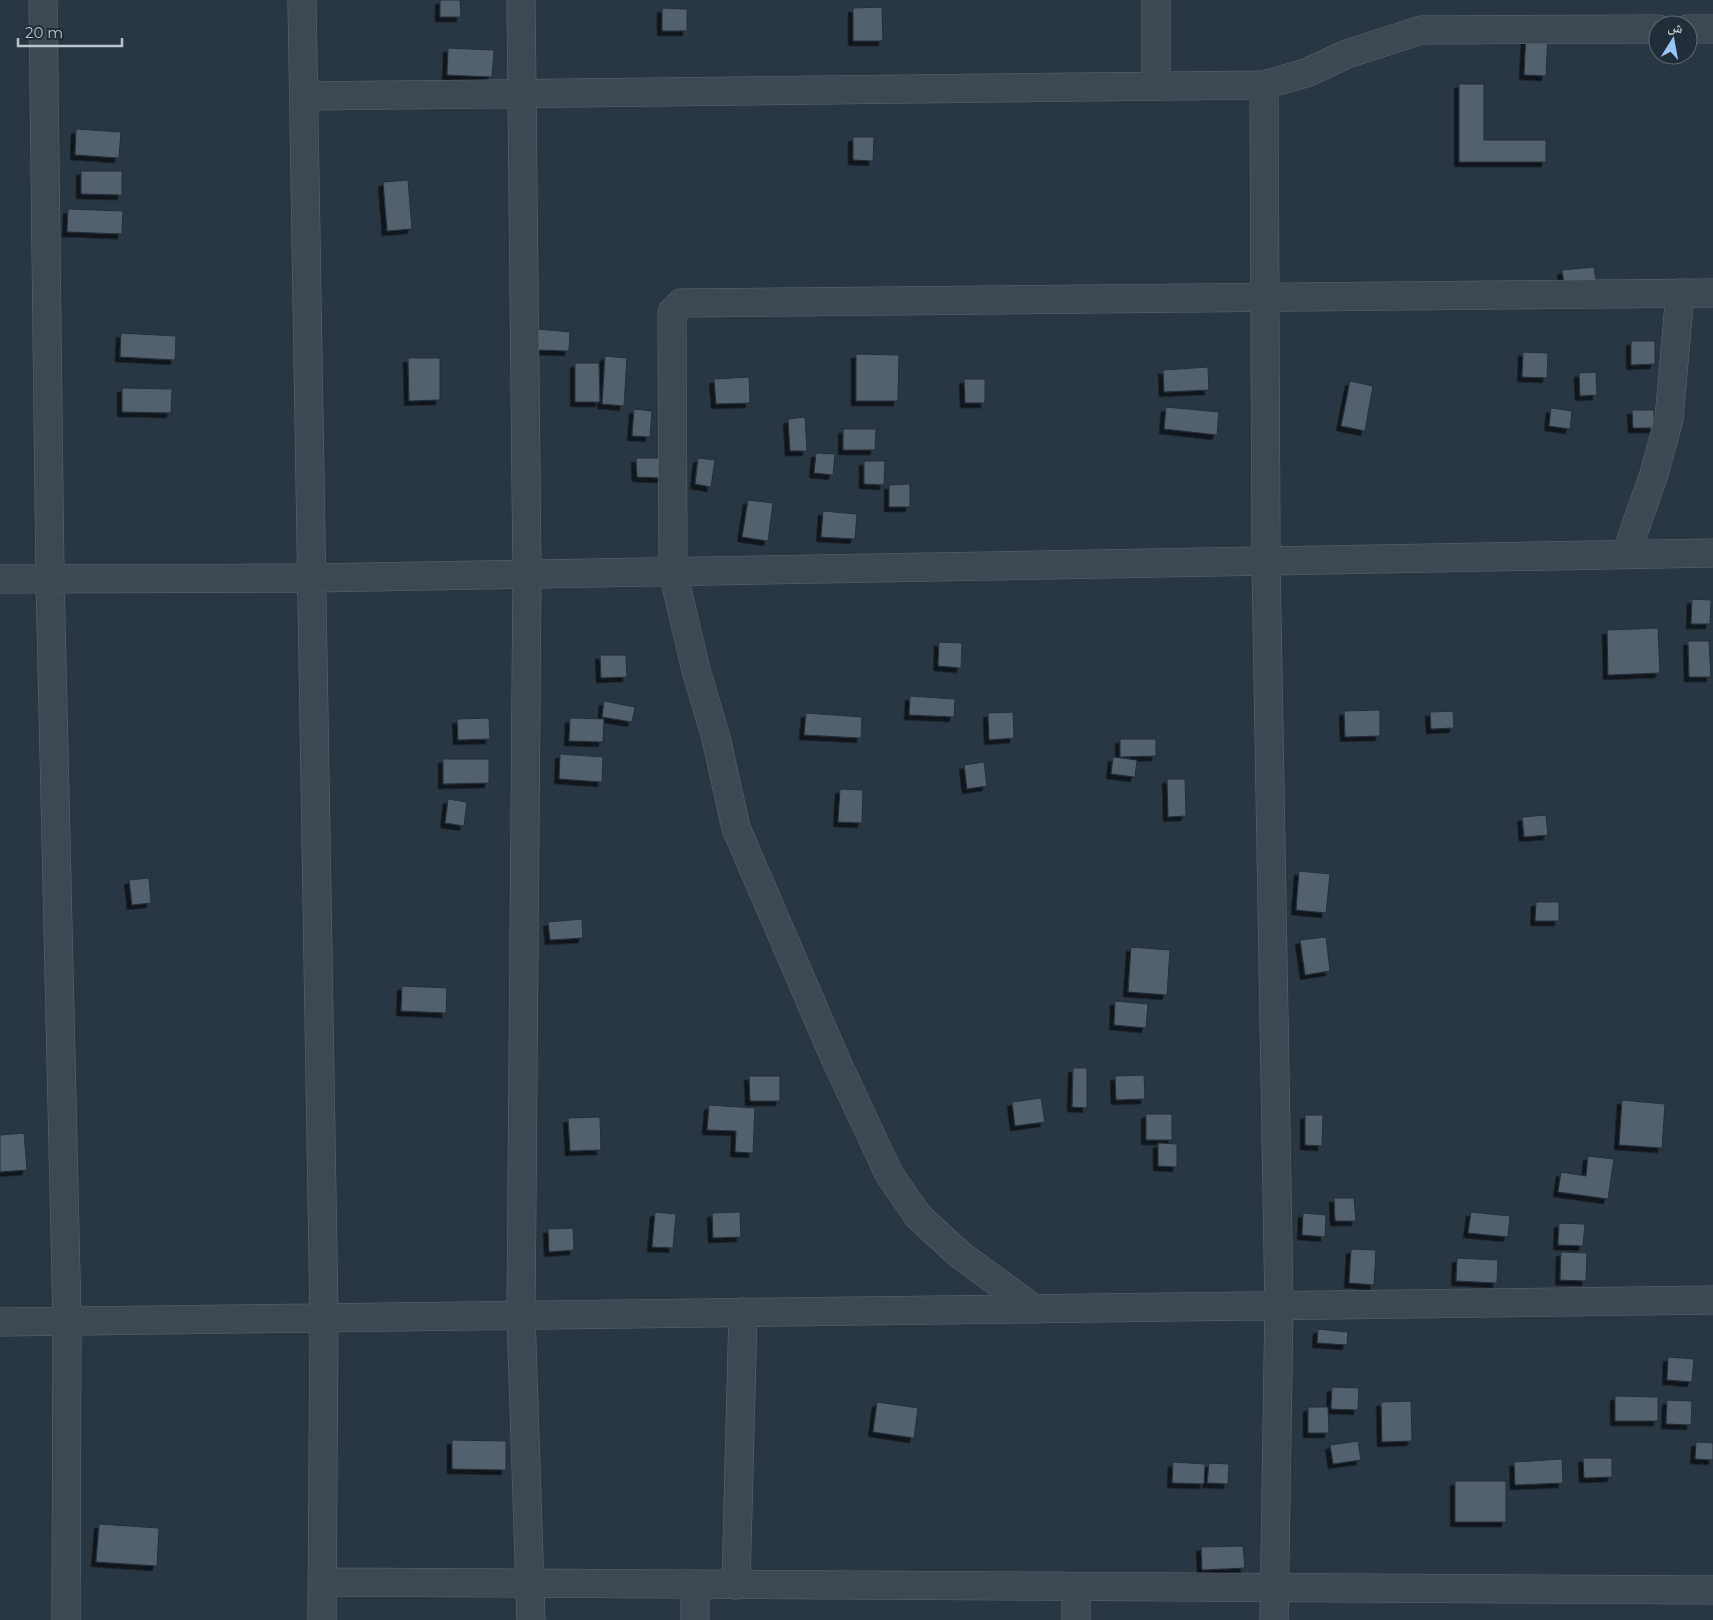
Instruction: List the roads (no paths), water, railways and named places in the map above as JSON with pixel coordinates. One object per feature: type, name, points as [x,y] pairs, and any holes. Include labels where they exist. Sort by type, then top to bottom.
[{"type":"street","points":[[43,0],[50,578],[67,1321],[66,1620]]},
{"type":"street","points":[[302,0],[324,1317],[322,1620]]},
{"type":"street","points":[[521,0],[527,573],[521,1315],[532,1620]]},
{"type":"street","points":[[1156,0],[1156,86]]},
{"type":"street","points":[[305,96],[522,92],[1264,85],[1306,73],[1393,37],[1421,30],[1648,29]]},
{"type":"street","points":[[1698,29],[1713,29]]},
{"type":"street","points":[[1264,85],[1266,561],[1279,1305],[1274,1620]]},
{"type":"street","points":[[1626,554],[1654,474],[1669,419],[1680,293]]},
{"type":"street","points":[[1034,1308],[959,1254],[918,1216],[889,1174],[835,1058],[736,828],[716,738],[696,670],[673,572],[670,323],[672,312],[681,303],[1713,293]]},
{"type":"street","points":[[0,579],[313,578],[1713,552]]},
{"type":"street","points":[[0,1322],[1713,1300]]},
{"type":"street","points":[[736,1585],[743,1312]]},
{"type":"street","points":[[323,1582],[1713,1590]]},
{"type":"street","points":[[695,1584],[695,1620]]},
{"type":"street","points":[[1076,1586],[1076,1620]]}]
